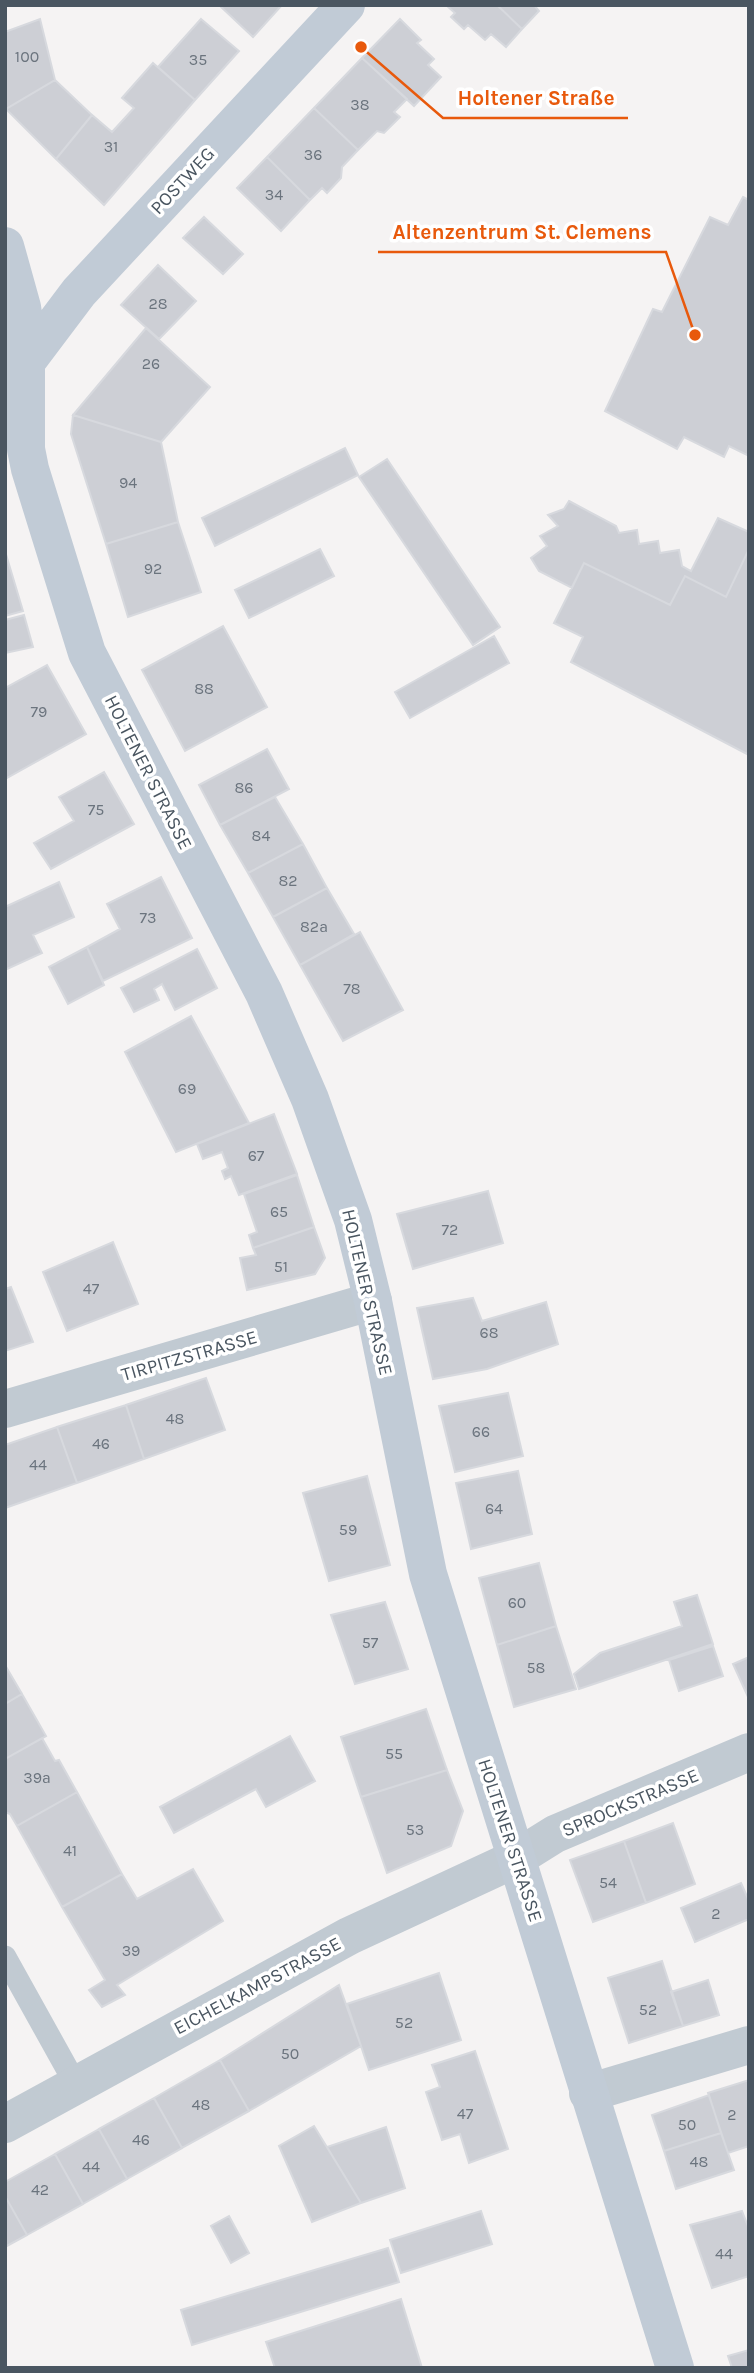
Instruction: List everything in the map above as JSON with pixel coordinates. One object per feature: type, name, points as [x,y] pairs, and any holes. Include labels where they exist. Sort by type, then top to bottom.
[{"type":"main road","name":"POSTWEG","points":[[27,361],[86,283],[346,5]]},
{"type":"main road","name":"HOLTENER STRASSE","points":[[5,246],[22,307],[27,361],[26,449],[30,469],[87,653],[264,993],[310,1099],[353,1220],[373,1301],[428,1574],[675,2368]]},
{"type":"street","name":"TIRPITZSTRASSE","points":[[5,1409],[373,1301]]},
{"type":"street","name":"SPROCKSTRASSE","points":[[516,1859],[555,1834],[749,1752]]},
{"type":"street","name":"EICHELKAMPSTRASSE","points":[[5,2124],[75,2083],[349,1936],[516,1859]]},
{"type":"street","points":[[588,2094],[749,2045]]},
{"type":"lane","points":[[5,1957],[75,2083]]},
{"type":"building","points":[[219,5],[282,5],[253,37]]},
{"type":"building","points":[[497,5],[534,5],[539,11],[522,29]]},
{"type":"building","points":[[497,5],[522,29],[506,47],[491,34],[485,40],[468,25],[464,29],[451,17],[455,13],[447,6]]},
{"type":"building","points":[[40,19],[55,80],[6,109],[5,32]]},
{"type":"building","points":[[201,19],[239,51],[195,100],[158,67]]},
{"type":"building","points":[[400,19],[421,40],[417,43],[434,59],[428,65],[441,77],[414,106],[362,58]]},
{"type":"building","points":[[362,58],[407,99],[394,112],[400,117],[384,133],[377,131],[358,150],[314,108]]},
{"type":"building","points":[[153,63],[195,100],[104,205],[56,159],[92,115],[112,132],[134,108],[122,98]]},
{"type":"building","points":[[55,80],[92,115],[56,159],[6,109]]},
{"type":"building","points":[[314,108],[358,150],[342,167],[341,178],[327,193],[322,188],[310,200],[267,157]]},
{"type":"building","points":[[267,157],[310,200],[281,231],[237,188]]},
{"type":"building","points":[[743,197],[749,200],[749,456],[729,446],[724,457],[684,437],[677,449],[605,411],[653,309],[662,312],[710,217],[728,225]]},
{"type":"building","points":[[204,217],[243,254],[223,274],[183,238]]},
{"type":"building","points":[[158,265],[196,301],[159,339],[121,305]]},
{"type":"building","points":[[146,328],[210,387],[161,442],[73,415]]},
{"type":"building","points":[[73,415],[161,442],[178,522],[106,544],[71,434]]},
{"type":"building","points":[[345,448],[358,475],[215,546],[202,518]]},
{"type":"building","points":[[387,459],[500,627],[473,645],[359,477]]},
{"type":"building","points":[[569,501],[616,526],[619,533],[637,530],[639,544],[658,541],[660,553],[679,550],[682,566],[691,571],[718,518],[749,532],[749,549],[726,597],[685,576],[670,605],[584,563],[572,588],[539,571],[531,558],[547,546],[540,536],[558,526],[548,515],[564,509]]},
{"type":"building","points":[[178,522],[201,592],[128,617],[106,544]]},
{"type":"building","points":[[320,549],[334,576],[249,618],[235,590]]},
{"type":"building","points":[[749,549],[749,755],[571,662],[583,637],[554,623],[584,563],[670,605],[685,576],[726,597]]},
{"type":"building","points":[[5,551],[23,611],[5,616]]},
{"type":"building","points":[[24,615],[33,647],[5,653],[5,620]]},
{"type":"building","points":[[223,626],[267,707],[185,751],[142,670]]},
{"type":"building","points":[[494,636],[509,663],[410,718],[395,692]]},
{"type":"building","points":[[47,665],[86,734],[5,779],[5,688]]},
{"type":"building","points":[[267,749],[289,789],[220,825],[199,785]]},
{"type":"building","points":[[104,772],[134,824],[51,869],[34,843],[74,821],[59,797]]},
{"type":"building","points":[[275,797],[303,844],[248,873],[220,825]]},
{"type":"building","points":[[303,844],[327,888],[273,917],[248,873]]},
{"type":"building","points":[[161,877],[192,938],[103,981],[87,947],[120,929],[107,904]]},
{"type":"building","points":[[59,882],[74,917],[33,935],[42,953],[5,970],[5,907]]},
{"type":"building","points":[[327,888],[354,934],[300,965],[273,917]]},
{"type":"building","points":[[360,932],[403,1010],[343,1041],[300,965]]},
{"type":"building","points":[[87,947],[104,985],[68,1004],[49,967]]},
{"type":"building","points":[[197,949],[217,988],[175,1010],[162,984],[154,989],[159,1000],[134,1012],[121,988]]},
{"type":"building","points":[[191,1016],[249,1123],[176,1152],[125,1052]]},
{"type":"building","points":[[274,1114],[297,1174],[239,1195],[231,1176],[225,1179],[222,1171],[228,1168],[222,1152],[203,1159],[197,1144]]},
{"type":"building","points":[[297,1175],[314,1227],[253,1248],[249,1235],[257,1232],[244,1194]]},
{"type":"building","points":[[488,1191],[503,1243],[413,1269],[397,1214]]},
{"type":"building","points":[[314,1227],[325,1258],[315,1274],[247,1290],[240,1258],[256,1255],[253,1248]]},
{"type":"building","points":[[113,1242],[138,1304],[67,1331],[43,1272]]},
{"type":"building","points":[[11,1287],[33,1342],[5,1351],[5,1289]]},
{"type":"building","points":[[473,1298],[482,1321],[546,1302],[558,1344],[487,1369],[433,1379],[417,1308]]},
{"type":"building","points":[[206,1378],[225,1430],[144,1459],[126,1405]]},
{"type":"building","points":[[508,1393],[523,1456],[455,1472],[439,1406]]},
{"type":"building","points":[[126,1405],[144,1459],[77,1483],[57,1427]]},
{"type":"building","points":[[57,1427],[77,1483],[5,1508],[5,1445]]},
{"type":"building","points":[[518,1471],[532,1534],[471,1549],[456,1483]]},
{"type":"building","points":[[367,1476],[390,1565],[329,1581],[303,1493]]},
{"type":"building","points":[[539,1563],[556,1626],[497,1645],[479,1578]]},
{"type":"building","points":[[697,1595],[713,1644],[579,1689],[574,1674],[600,1653],[682,1626],[674,1602]]},
{"type":"building","points":[[385,1602],[408,1669],[355,1684],[331,1615]]},
{"type":"building","points":[[556,1626],[576,1689],[514,1707],[497,1645]]},
{"type":"building","points":[[713,1646],[723,1676],[679,1691],[669,1660]]},
{"type":"building","points":[[749,1657],[749,1699],[733,1664]]},
{"type":"building","points":[[5,1665],[22,1694],[5,1704]]},
{"type":"building","points":[[22,1694],[46,1736],[5,1759],[5,1704]]},
{"type":"building","points":[[426,1709],[447,1770],[361,1797],[341,1737]]},
{"type":"building","points":[[290,1736],[315,1781],[266,1807],[256,1789],[174,1833],[160,1807]]},
{"type":"building","points":[[42,1738],[55,1761],[59,1760],[77,1792],[17,1826],[10,1814],[5,1812],[5,1759]]},
{"type":"building","points":[[447,1770],[463,1811],[451,1846],[387,1873],[361,1797]]},
{"type":"building","points":[[77,1792],[122,1874],[62,1907],[17,1826]]},
{"type":"building","points":[[673,1823],[695,1884],[646,1903],[624,1841]]},
{"type":"building","points":[[624,1841],[646,1903],[593,1922],[570,1860]]},
{"type":"building","points":[[193,1869],[223,1921],[117,1985],[125,1995],[102,2007],[89,1990],[105,1980],[62,1907],[122,1874],[137,1899]]},
{"type":"building","points":[[741,1883],[749,1901],[749,1919],[695,1942],[681,1908]]},
{"type":"building","points":[[662,1961],[683,2026],[629,2043],[608,1978]]},
{"type":"building","points":[[439,1973],[461,2040],[369,2070],[347,2004]]},
{"type":"building","points":[[708,1980],[719,2015],[683,2026],[671,1992]]},
{"type":"building","points":[[339,1985],[361,2046],[249,2111],[220,2060]]},
{"type":"building","points":[[475,2051],[508,2149],[469,2163],[460,2134],[442,2140],[426,2092],[440,2087],[432,2065]]},
{"type":"building","points":[[220,2060],[249,2111],[182,2148],[154,2098]]},
{"type":"building","points":[[749,2080],[749,2146],[728,2153],[708,2093]]},
{"type":"building","points":[[709,2095],[721,2133],[664,2151],[652,2115]]},
{"type":"building","points":[[154,2098],[182,2148],[127,2179],[99,2129]]},
{"type":"building","points":[[314,2126],[361,2203],[312,2222],[279,2146]]},
{"type":"building","points":[[386,2127],[405,2188],[361,2203],[327,2147]]},
{"type":"building","points":[[99,2129],[127,2179],[83,2204],[55,2154]]},
{"type":"building","points":[[721,2133],[734,2170],[676,2189],[664,2151]]},
{"type":"building","points":[[55,2154],[83,2204],[27,2235],[5,2196],[5,2182]]},
{"type":"building","points":[[5,2196],[27,2235],[5,2247]]},
{"type":"building","points":[[481,2211],[492,2244],[401,2273],[390,2240]]},
{"type":"building","points":[[742,2211],[749,2229],[749,2276],[712,2288],[690,2225]]},
{"type":"building","points":[[229,2216],[249,2253],[231,2263],[211,2226]]},
{"type":"building","points":[[388,2248],[399,2282],[192,2345],[181,2310]]},
{"type":"building","points":[[401,2299],[422,2368],[275,2368],[266,2342]]},
{"type":"building","points":[[749,2350],[749,2368],[732,2368],[728,2356]]},
{"type":"place","name":"Holtener Straße","points":[[361,47]]},
{"type":"place","name":"Altenzentrum St. Clemens","points":[[695,335]]}]
